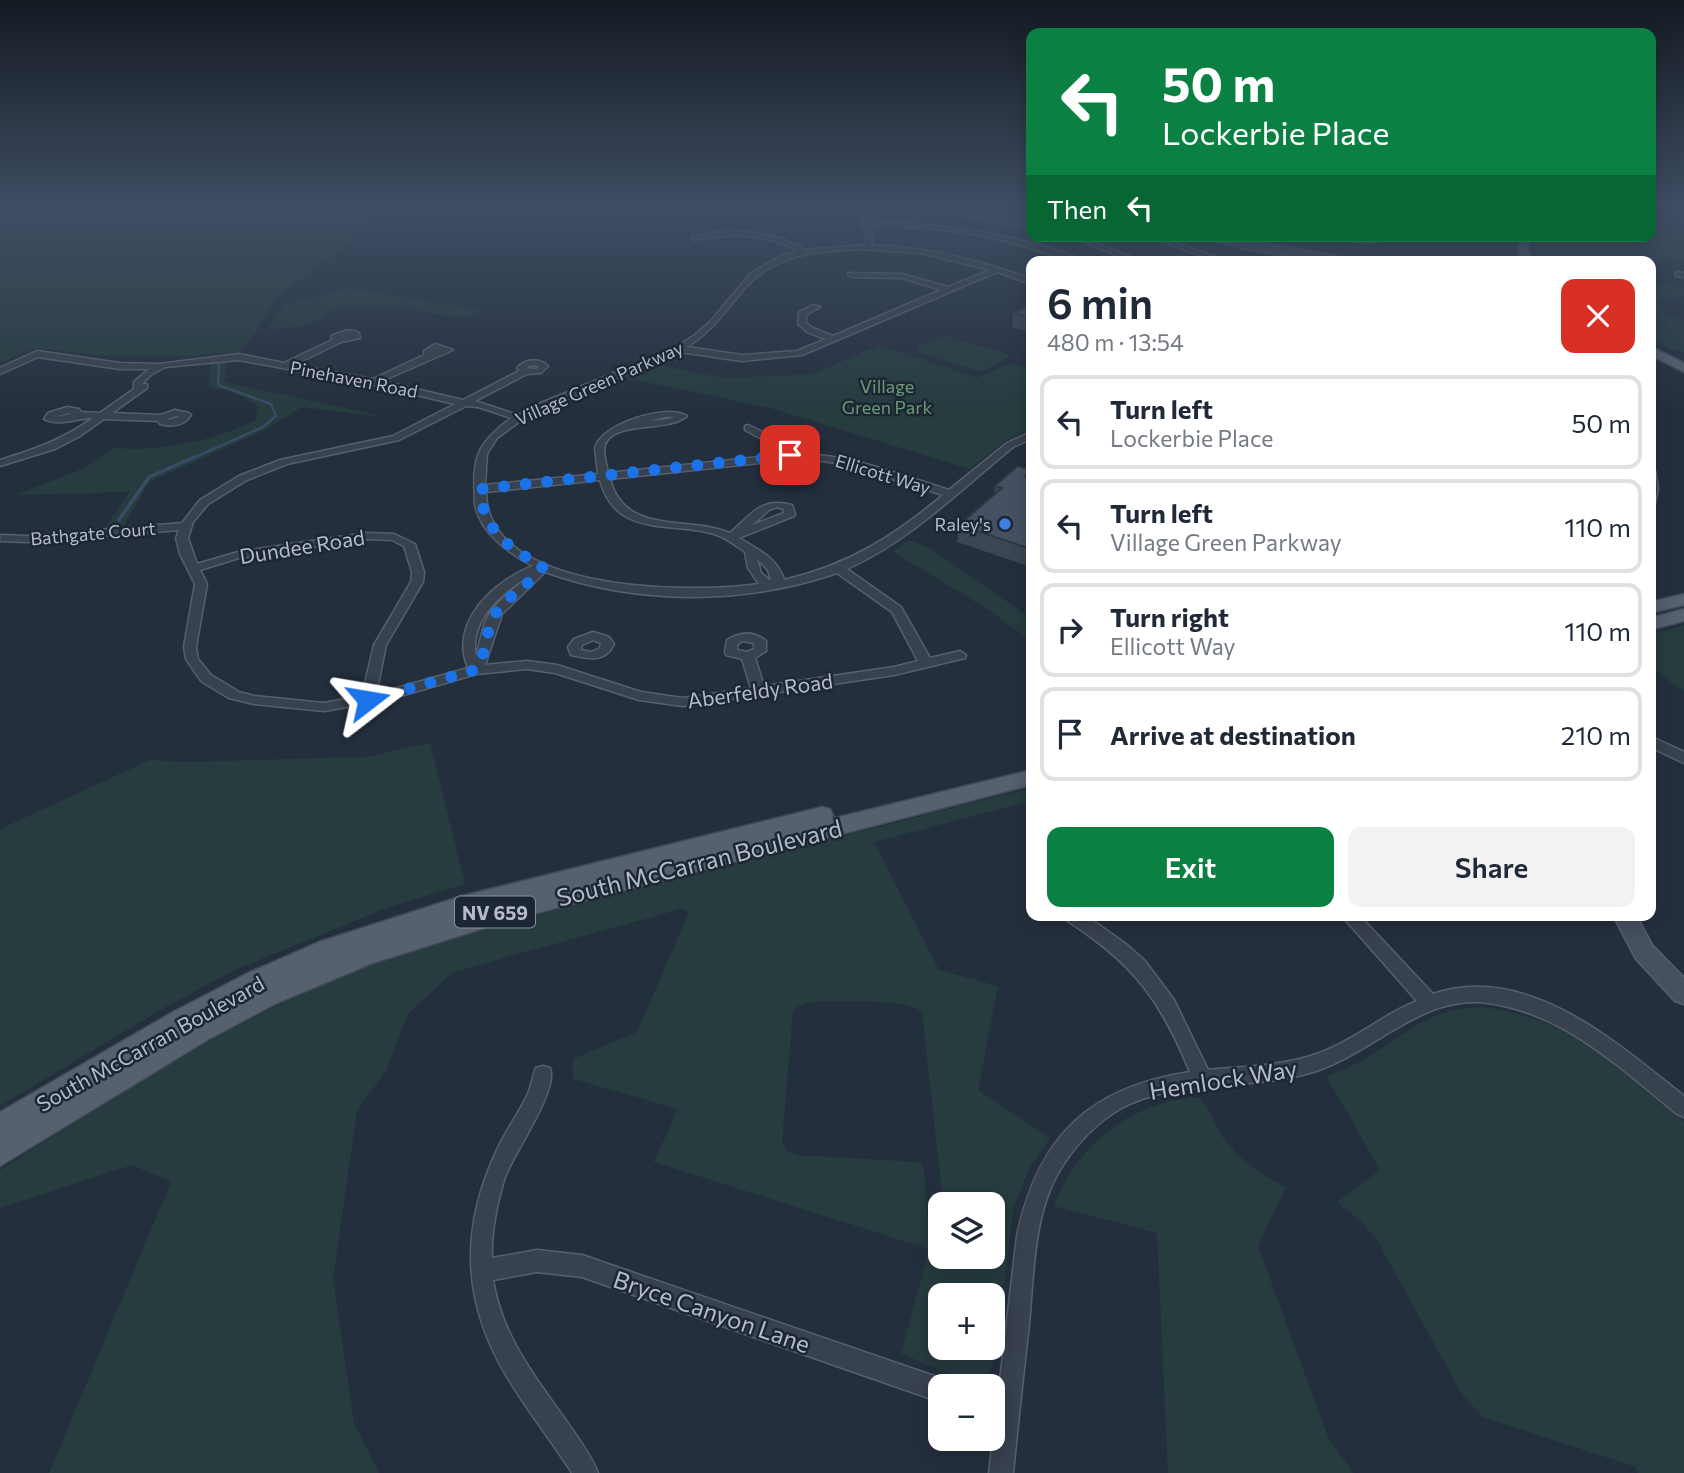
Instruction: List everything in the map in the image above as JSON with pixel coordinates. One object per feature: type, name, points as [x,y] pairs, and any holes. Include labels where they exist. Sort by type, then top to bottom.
[{"type":"main road","points":[[1656,348],[1684,354]]},
{"type":"main road","points":[[1656,349],[1684,361]]},
{"type":"main road","points":[[1656,350],[1684,368]]},
{"type":"main road","points":[[1656,606],[1684,599]]},
{"type":"main road","points":[[1656,622],[1684,615]]},
{"type":"main road","name":"South McCarran Boulevard","points":[[0,1128],[230,994],[298,962],[360,938],[504,894],[1026,763]]},
{"type":"main road","name":"South McCarran Boulevard","points":[[0,1152],[202,1028],[267,995],[394,943],[487,914],[1026,778]]},
{"type":"street","name":"Village Green Parkway","points":[[752,275],[706,329],[680,349],[652,364],[517,418],[498,431],[486,444],[481,461],[483,514],[491,527],[514,550],[543,566],[599,584],[657,592],[713,592],[773,586],[838,568],[883,546],[1010,446],[1026,438]]},
{"type":"street","points":[[852,275],[902,276],[949,290]]},
{"type":"street","points":[[680,349],[729,358],[799,353],[985,275]]},
{"type":"street","points":[[816,307],[802,314],[802,324],[810,330],[835,339]]},
{"type":"street","points":[[284,366],[339,340]]},
{"type":"street","name":"Pinehaven Road","points":[[0,371],[37,354],[121,366],[245,359],[374,382],[463,403],[470,409],[499,417],[517,418]]},
{"type":"street","points":[[374,382],[431,355]]},
{"type":"street","points":[[0,463],[58,444],[104,415],[138,388],[150,383],[161,372],[163,365]]},
{"type":"street","points":[[185,526],[204,502],[243,478],[284,462],[396,438],[525,372]]},
{"type":"street","points":[[76,415],[162,418]]},
{"type":"street","points":[[631,425],[607,437],[599,445],[608,494],[613,502],[633,516],[732,537],[751,550],[750,557],[758,579],[773,586]]},
{"type":"street","points":[[748,428],[766,437],[775,457]]},
{"type":"street","name":"Ellicott Way","points":[[481,489],[805,455],[835,458],[950,494]]},
{"type":"street","points":[[776,504],[791,510],[785,517],[732,537],[765,508],[776,504]]},
{"type":"street","name":"Bathgate Court","points":[[1,538],[26,539],[185,526]]},
{"type":"street","name":"Aberfeldy Road","points":[[185,526],[183,545],[200,577],[201,594],[190,647],[192,659],[206,678],[234,695],[272,704],[324,707],[368,700],[475,670],[527,665],[564,672],[639,696],[670,702],[697,701],[894,671],[960,655]]},
{"type":"street","name":"Dundee Road","points":[[194,568],[238,555],[366,536],[394,537],[410,544],[418,572],[416,582],[380,645],[368,700]]},
{"type":"street","points":[[475,670],[482,661],[485,642],[494,617],[511,595],[535,577],[543,566]]},
{"type":"street","points":[[838,568],[897,610],[925,662]]},
{"type":"street","points":[[564,672],[581,655]]},
{"type":"street","points":[[748,656],[759,691]]},
{"type":"street","points":[[1656,744],[1684,758]]},
{"type":"street","points":[[1082,921],[1115,942],[1147,973],[1178,1022],[1203,1080]]},
{"type":"street","points":[[1354,921],[1427,1001]]},
{"type":"street","points":[[1627,921],[1644,952],[1680,984]]},
{"type":"street","name":"Hemlock Way","points":[[1005,1379],[1028,1235],[1041,1188],[1052,1165],[1083,1125],[1115,1103],[1149,1089],[1290,1069],[1330,1058],[1345,1052],[1427,1001],[1449,995],[1485,995],[1507,998],[1555,1014],[1601,1039],[1684,1108]]},
{"type":"street","points":[[543,1074],[538,1094],[511,1142],[489,1194],[483,1223],[481,1271],[486,1309],[507,1357],[586,1473]]},
{"type":"street","name":"Bryce Canyon Lane","points":[[481,1271],[537,1261],[582,1266],[928,1386]]},
{"type":"street","name":"Hemlock Way","points":[[1001,1451],[1001,1473]]},
{"type":"green space","points":[[0,275],[307,275],[275,299],[256,332],[240,352],[181,356],[97,355],[33,348],[0,363]]},
{"type":"green space","points":[[1656,283],[1684,289],[1684,296],[1658,302],[1667,315],[1684,321],[1684,352],[1656,341]]},
{"type":"green space","points":[[346,289],[483,310],[474,314],[452,316],[394,307],[348,308],[332,311],[309,324],[268,329],[283,305]]},
{"type":"green space","points":[[945,336],[1005,353],[1009,357],[987,370],[977,371],[918,352],[920,346]]},
{"type":"green space","name":"Village Green Park","points":[[879,345],[977,378],[1009,364],[1026,366],[1026,432],[1005,441],[970,469],[770,408],[626,378],[656,365],[724,378],[813,374]]},
{"type":"green space","points":[[227,362],[224,382],[392,418],[302,407],[263,431],[149,482],[123,527],[105,528],[130,492],[16,495],[85,468],[113,448],[148,448],[187,443],[224,433],[256,419],[257,405],[232,391],[209,388],[210,364]]},
{"type":"green space","points":[[909,540],[928,547],[1026,615],[1026,638],[989,610],[893,552]]},
{"type":"green space","points":[[1684,625],[1684,691],[1656,671],[1656,633]]},
{"type":"green space","points":[[430,743],[465,884],[386,908],[233,971],[164,1008],[0,1106],[0,829],[150,760],[187,762],[365,757]]},
{"type":"green space","points":[[1026,789],[1026,802],[874,842],[939,970],[998,986],[978,1090],[1050,1138],[1029,1169],[1014,1206],[1004,1283],[928,1283],[928,1360],[994,1360],[985,1374],[955,1374],[901,1354],[928,1253],[928,1269],[1005,1269],[1005,1192],[942,1192],[922,1012],[903,1005],[864,1001],[815,1002],[797,1007],[793,1011],[782,1143],[787,1151],[798,1155],[917,1162],[923,1166],[928,1249],[654,1162],[678,1109],[573,1079],[573,1059],[637,1032],[689,912],[681,909],[453,972],[408,1014],[386,1071],[357,1111],[333,1279],[354,1423],[379,1473],[49,1473],[171,1182],[132,1165],[0,1208],[0,1170],[137,1083],[223,1033],[311,989],[423,944]]},
{"type":"green space","points":[[1484,1007],[1545,1023],[1570,1035],[1615,1065],[1684,1122],[1684,1473],[1638,1473],[1636,1467],[1483,1417],[1463,1396],[1378,1242],[1362,1222],[1337,1202],[1380,1170],[1326,1076],[1367,1058],[1430,1018],[1457,1010]]},
{"type":"green space","points":[[1197,1097],[1205,1105],[1224,1139],[1238,1154],[1261,1173],[1286,1188],[1258,1246],[1328,1437],[1353,1473],[1168,1473],[1157,1233],[1054,1206],[1077,1163],[1109,1130],[1150,1108]]},
{"type":"building","points":[[1026,307],[1026,317],[1013,313]]},
{"type":"building","points":[[1018,466],[1026,468],[1026,547],[959,525],[1002,488],[995,486]]},
{"type":"waterway","points":[[193,458],[263,427],[276,416],[271,404],[218,385],[219,365]]},
{"type":"waterway","points":[[119,520],[149,477],[197,456]]},
{"type":"place","name":"Raley's","points":[[1005,524]]},
{"type":"route","points":[[368,700],[475,670],[482,661],[488,630],[501,605],[540,572],[543,566],[514,550],[491,527],[483,514],[481,489],[790,455]]}]
